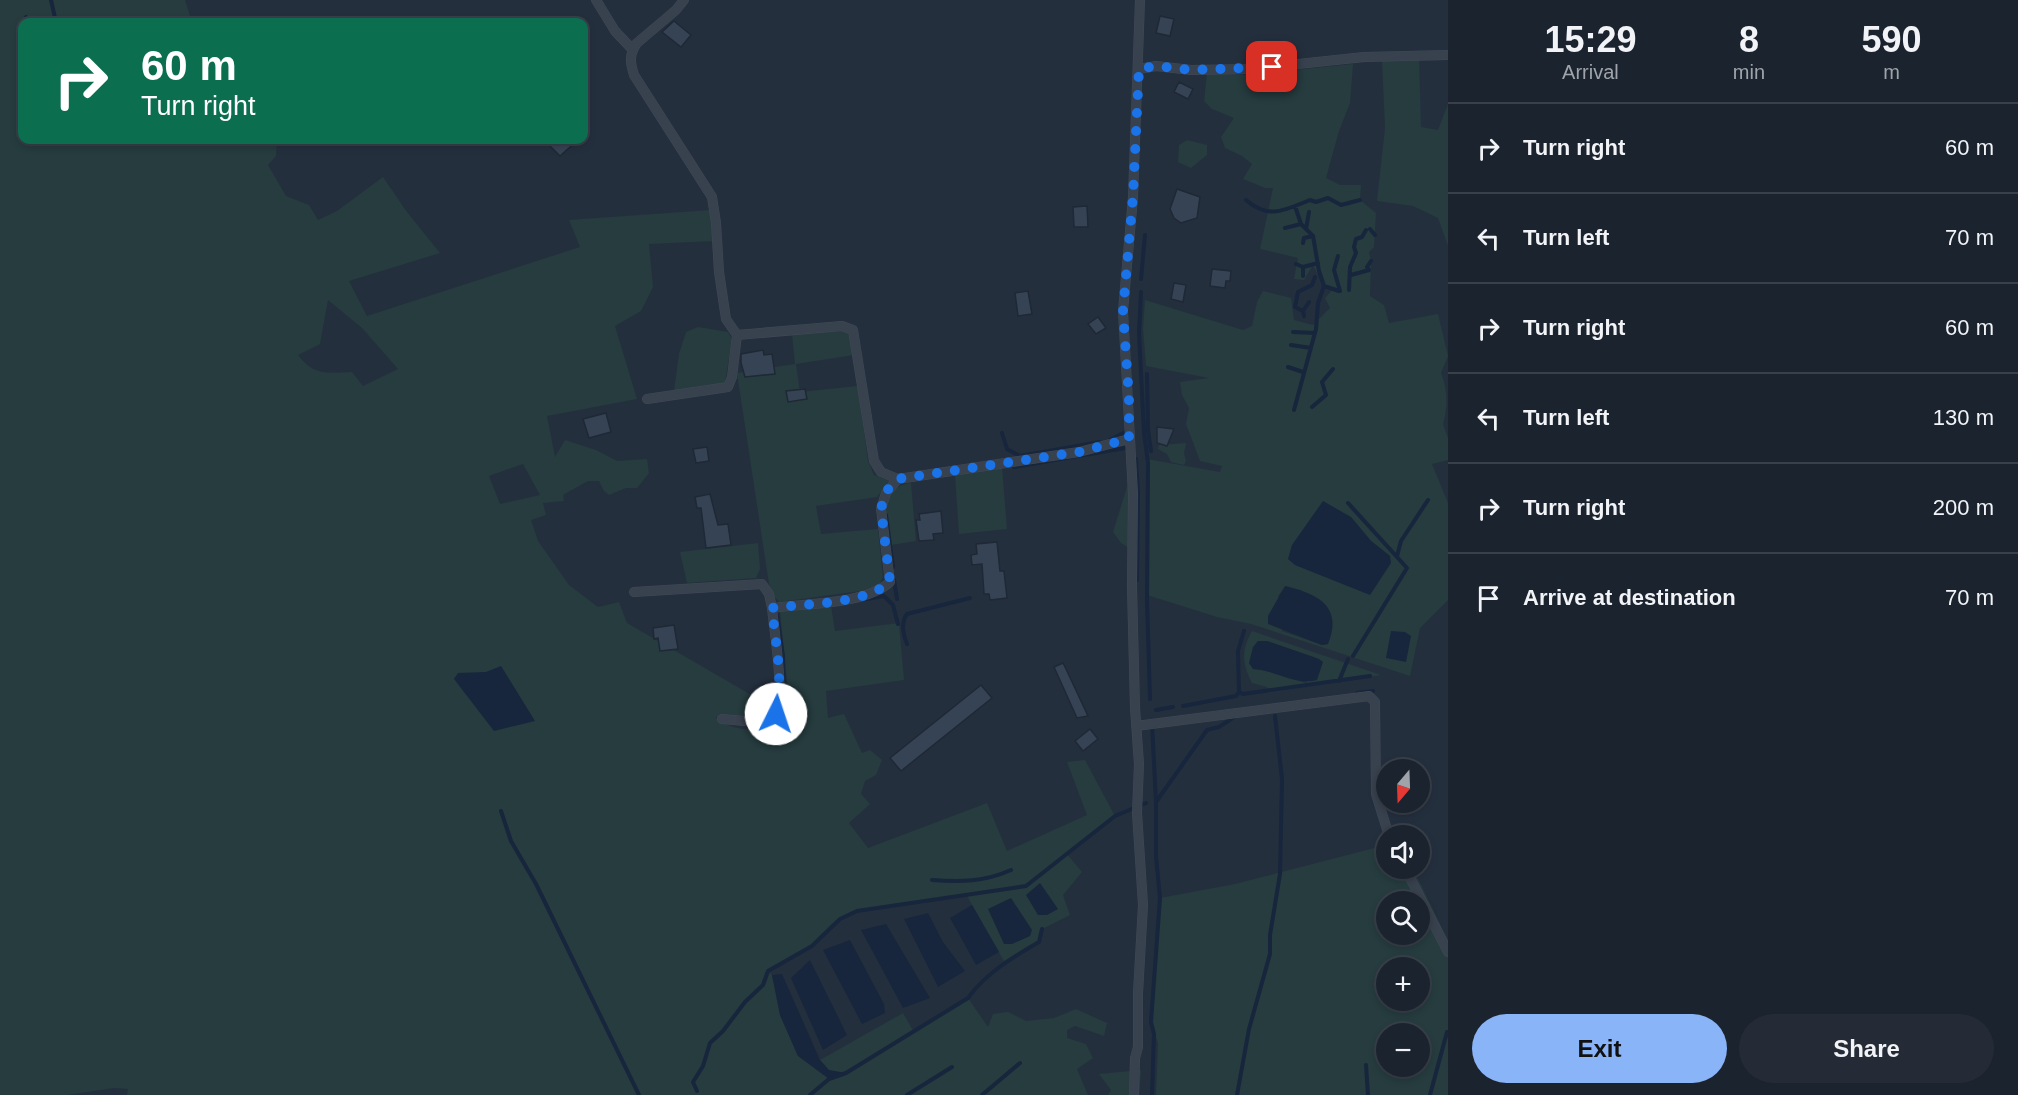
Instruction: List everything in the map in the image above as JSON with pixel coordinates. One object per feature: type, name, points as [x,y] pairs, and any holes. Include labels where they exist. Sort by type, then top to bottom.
[{"type":"street","points":[[596,0],[615,31],[632,49]]},
{"type":"street","points":[[647,399],[728,387],[732,377],[737,335],[726,319],[712,197],[634,75],[630,62],[632,49],[684,0]]},
{"type":"street","points":[[1134,1095],[1143,920],[1137,813],[1139,764],[1132,587],[1133,494],[1123,311],[1133,196],[1140,0]]},
{"type":"street","points":[[1139,69],[1156,66],[1191,70],[1252,69],[1364,57],[1448,55]]},
{"type":"street","points":[[737,335],[842,326],[853,330],[874,461],[881,472],[897,479],[1079,452],[1129,439]]},
{"type":"street","points":[[772,608],[865,596],[882,589],[890,582],[881,509],[885,493],[897,479]]},
{"type":"street","points":[[634,592],[762,584],[770,594],[778,674],[776,714],[766,723],[722,719]]},
{"type":"street","points":[[1136,726],[1369,696],[1375,702],[1376,794],[1386,825]]},
{"type":"street","points":[[1411,879],[1448,952]]},
{"type":"green space","points":[[0,0],[185,0],[191,18],[18,18],[18,144],[277,144],[276,156],[268,165],[286,196],[309,205],[318,220],[337,211],[383,177],[407,212],[440,253],[349,281],[367,316],[580,247],[569,220],[711,210],[715,241],[649,244],[653,287],[641,311],[615,326],[637,399],[547,416],[555,457],[565,440],[596,450],[617,461],[647,459],[649,473],[637,488],[626,488],[609,495],[599,481],[588,481],[563,495],[564,501],[543,503],[546,515],[531,520],[538,541],[569,585],[598,607],[619,602],[627,623],[772,707],[762,719],[715,717],[733,727],[768,730],[800,725],[790,712],[780,611],[831,606],[835,631],[899,623],[904,680],[826,691],[828,718],[844,714],[862,753],[870,750],[882,760],[876,775],[865,781],[861,794],[870,804],[849,823],[868,848],[987,803],[1007,851],[1087,815],[1067,762],[1085,760],[1115,816],[1067,854],[1082,872],[1063,895],[1070,915],[1042,929],[1039,942],[1005,963],[966,894],[857,911],[840,919],[812,946],[768,971],[772,975],[780,1015],[798,1056],[828,1070],[820,1060],[903,1013],[914,1032],[968,998],[988,1027],[993,1014],[1008,1012],[1026,1021],[1054,1018],[1076,1009],[1107,1023],[1104,1036],[1075,1026],[1067,1030],[1067,1038],[1086,1044],[1093,1058],[1077,1069],[1088,1095],[127,1095],[128,1089],[114,1088],[67,1095],[0,1095]],"holes":[[[328,300],[362,328],[398,369],[363,386],[352,372],[322,372],[310,367],[298,355],[320,344]],[[523,464],[540,495],[500,504],[489,476]]]},
{"type":"green space","points":[[1419,58],[1421,127],[1438,130],[1448,104],[1448,246],[1438,218],[1413,206],[1377,201],[1385,128],[1382,60]]},
{"type":"green space","points":[[1353,64],[1350,103],[1339,131],[1326,178],[1340,185],[1361,185],[1360,200],[1376,213],[1374,247],[1369,252],[1370,296],[1384,305],[1389,323],[1438,314],[1448,356],[1441,373],[1446,392],[1443,424],[1448,438],[1448,460],[1432,464],[1448,503],[1448,600],[1420,628],[1410,676],[1251,624],[1217,617],[1147,595],[1147,459],[1220,472],[1222,466],[1200,461],[1186,424],[1189,408],[1182,395],[1180,382],[1209,378],[1146,366],[1143,328],[1145,300],[1243,330],[1252,326],[1257,302],[1263,291],[1291,298],[1294,320],[1313,325],[1330,308],[1325,298],[1334,288],[1324,286],[1313,265],[1304,280],[1294,279],[1298,258],[1260,249],[1273,188],[1265,188],[1243,179],[1252,164],[1225,148],[1221,137],[1234,118],[1212,109],[1204,101],[1207,73],[1245,75]],"holes":[[[1351,517],[1371,541],[1390,556],[1370,594],[1295,565]],[[1285,587],[1301,590],[1328,644],[1322,645],[1282,631],[1278,596]]]},
{"type":"green space","points":[[1187,140],[1207,145],[1207,155],[1191,168],[1178,162],[1179,145]]},
{"type":"green space","points":[[698,327],[728,332],[732,339],[725,383],[674,391],[679,354],[686,332]]},
{"type":"green space","points":[[840,329],[852,335],[854,355],[796,364],[800,392],[858,386],[868,461],[874,475],[890,481],[877,497],[816,506],[821,534],[878,529],[883,577],[879,585],[861,591],[779,602],[769,584],[737,373],[795,364],[792,334]]},
{"type":"green space","points":[[1186,443],[1184,465],[1171,462],[1167,454],[1158,449],[1159,445]]},
{"type":"green space","points":[[1002,467],[1007,529],[959,534],[955,475]]},
{"type":"green space","points":[[1139,468],[1137,553],[1121,543],[1113,532],[1127,487]]},
{"type":"green space","points":[[911,483],[916,541],[891,545],[886,516],[888,498],[900,486]]},
{"type":"green space","points":[[758,543],[760,569],[756,578],[687,583],[680,552]]},
{"type":"green space","points":[[1252,631],[1381,675],[1269,693],[1267,687],[1252,683],[1249,676],[1244,657]],"holes":[[[1258,641],[1267,641],[1319,659],[1306,683],[1267,670],[1253,669]]]},
{"type":"green space","points":[[1376,848],[1376,879],[1418,879],[1424,891],[1376,891],[1376,945],[1430,945],[1430,903],[1448,940],[1448,1095],[1156,1095],[1158,1043],[1151,1022],[1160,898],[1235,884]]},
{"type":"green space","points":[[1141,1070],[1139,1095],[1108,1095],[1111,1090],[1099,1074]]},
{"type":"water","points":[[1323,501],[1351,517],[1371,541],[1390,556],[1391,563],[1370,595],[1295,565],[1288,559],[1292,545]]},
{"type":"water","points":[[1285,586],[1308,593],[1325,604],[1332,620],[1332,631],[1328,644],[1322,645],[1268,624],[1268,616]]},
{"type":"water","points":[[1391,631],[1405,632],[1411,636],[1406,662],[1386,658]]},
{"type":"water","points":[[1258,641],[1267,641],[1319,659],[1323,662],[1317,680],[1301,681],[1253,669],[1249,663],[1253,647]]},
{"type":"water","points":[[501,666],[535,721],[494,731],[454,679],[458,673],[486,672]]},
{"type":"water","points":[[1040,883],[1058,909],[1047,915],[1038,915],[1026,895]]},
{"type":"water","points":[[1011,898],[1032,930],[1030,936],[1012,944],[1004,944],[988,909]]},
{"type":"water","points":[[972,905],[999,952],[976,965],[950,918]]},
{"type":"water","points":[[928,913],[943,942],[965,971],[938,987],[904,919]]},
{"type":"water","points":[[886,924],[930,998],[903,1008],[861,930]]},
{"type":"water","points":[[850,940],[884,1004],[885,1013],[862,1024],[823,950]]},
{"type":"water","points":[[810,960],[847,1035],[823,1050],[791,978]]},
{"type":"water","points":[[782,974],[820,1060],[829,1070],[846,1073],[829,1079],[798,1056],[780,1015],[772,975]]},
{"type":"building","points":[[1160,16],[1174,19],[1170,36],[1156,33]]},
{"type":"building","points":[[674,21],[691,35],[681,47],[662,32]]},
{"type":"building","points":[[1179,82],[1193,89],[1188,99],[1174,92]]},
{"type":"building","points":[[548,144],[574,144],[560,156]]},
{"type":"building","points":[[1177,189],[1200,197],[1197,218],[1181,223],[1174,218],[1170,209]]},
{"type":"building","points":[[1087,206],[1088,227],[1074,227],[1073,207]]},
{"type":"building","points":[[1212,269],[1231,271],[1230,281],[1226,281],[1225,288],[1210,286]]},
{"type":"building","points":[[1174,283],[1186,285],[1183,302],[1171,299]]},
{"type":"building","points":[[1028,291],[1032,314],[1018,316],[1015,293]]},
{"type":"building","points":[[1098,317],[1106,328],[1096,334],[1088,324]]},
{"type":"building","points":[[763,350],[764,355],[772,354],[775,374],[745,377],[741,354]]},
{"type":"building","points":[[805,389],[807,399],[788,402],[786,391]]},
{"type":"building","points":[[606,413],[611,432],[589,438],[583,419]]},
{"type":"building","points":[[1157,427],[1174,429],[1167,446],[1157,443]]},
{"type":"building","points":[[707,447],[709,461],[696,463],[693,449]]},
{"type":"building","points":[[710,494],[718,525],[728,524],[731,545],[706,548],[701,508],[697,508],[695,497]]},
{"type":"building","points":[[941,511],[943,533],[933,534],[934,540],[919,541],[916,520],[920,520],[919,514]]},
{"type":"building","points":[[997,542],[1000,571],[1004,571],[1007,598],[990,600],[989,594],[984,594],[982,564],[972,565],[971,555],[977,554],[976,544]]},
{"type":"building","points":[[674,625],[678,649],[660,651],[658,638],[654,639],[653,628]]},
{"type":"building","points":[[1063,663],[1088,716],[1077,718],[1054,667]]},
{"type":"building","points":[[981,685],[992,698],[901,771],[890,758]]},
{"type":"building","points":[[1090,729],[1098,739],[1083,751],[1075,741]]},
{"type":"waterway","points":[[51,0],[55,18]]},
{"type":"waterway","points":[[1246,200],[1262,210],[1270,211],[1285,210],[1310,200],[1316,202],[1328,198],[1341,205],[1360,200]]},
{"type":"waterway","points":[[1294,410],[1316,329],[1318,303],[1324,286],[1313,236],[1301,224],[1295,206]]},
{"type":"waterway","points":[[1306,229],[1309,212]]},
{"type":"waterway","points":[[1285,228],[1301,224]]},
{"type":"waterway","points":[[1370,229],[1375,235]]},
{"type":"waterway","points":[[1349,290],[1350,267],[1356,253],[1354,247],[1356,239],[1362,237],[1366,230]]},
{"type":"waterway","points":[[1141,279],[1145,235]]},
{"type":"waterway","points":[[1303,243],[1304,238],[1313,236]]},
{"type":"waterway","points":[[1338,256],[1334,270],[1340,291]]},
{"type":"waterway","points":[[1351,275],[1369,270],[1367,267],[1371,261]]},
{"type":"waterway","points":[[1296,264],[1303,267],[1318,263]]},
{"type":"waterway","points":[[1303,267],[1303,276]]},
{"type":"waterway","points":[[1303,311],[1295,307],[1298,292],[1312,285],[1315,277]]},
{"type":"waterway","points":[[1324,286],[1339,291]]},
{"type":"waterway","points":[[1141,292],[1139,333],[1144,433],[1148,463],[1147,601],[1150,699]]},
{"type":"waterway","points":[[1304,316],[1303,311],[1309,302]]},
{"type":"waterway","points":[[1293,332],[1315,333]]},
{"type":"waterway","points":[[1291,345],[1311,348]]},
{"type":"waterway","points":[[1288,367],[1303,372]]},
{"type":"waterway","points":[[1312,407],[1326,395],[1322,382],[1333,369]]},
{"type":"waterway","points":[[1147,374],[1148,430],[1151,451]]},
{"type":"waterway","points":[[1110,440],[1127,431]]},
{"type":"waterway","points":[[1002,433],[1007,449],[1020,456],[1100,442]]},
{"type":"waterway","points":[[1014,467],[1131,447]]},
{"type":"waterway","points":[[1136,459],[1137,580]]},
{"type":"waterway","points":[[1397,556],[1401,541],[1428,500]]},
{"type":"waterway","points":[[1348,503],[1407,568],[1353,656]]},
{"type":"waterway","points":[[886,515],[893,567]]},
{"type":"waterway","points":[[894,580],[897,599]]},
{"type":"waterway","points":[[867,599],[884,596],[893,605],[898,624]]},
{"type":"waterway","points":[[907,644],[903,628],[907,614],[970,598]]},
{"type":"waterway","points":[[777,615],[783,656],[784,703]]},
{"type":"waterway","points":[[1239,692],[1238,651],[1244,631]]},
{"type":"waterway","points":[[1339,681],[1348,659]]},
{"type":"waterway","points":[[1183,706],[1236,696],[1239,692],[1243,694],[1370,676]]},
{"type":"waterway","points":[[1357,693],[1373,691]]},
{"type":"waterway","points":[[1156,710],[1173,707]]},
{"type":"waterway","points":[[1237,1095],[1249,1029],[1270,954],[1270,935],[1280,874],[1282,779],[1275,716]]},
{"type":"waterway","points":[[1152,1095],[1154,1034],[1151,1022],[1160,898],[1156,857],[1156,802],[1207,730],[1219,727],[1234,717]]},
{"type":"waterway","points":[[1152,724],[1156,802]]},
{"type":"waterway","points":[[697,1091],[693,1082],[703,1066],[710,1043],[723,1031],[745,1002],[763,985],[768,971],[812,946],[840,919],[857,911],[1026,886],[1115,816],[1146,803]]},
{"type":"waterway","points":[[501,811],[511,841],[536,884],[639,1095]]},
{"type":"waterway","points":[[932,880],[972,880],[991,877],[1011,870]]},
{"type":"waterway","points":[[810,1095],[829,1079],[846,1073],[968,998],[992,973],[1039,942],[1042,929]]},
{"type":"waterway","points":[[1430,1095],[1447,1032]]},
{"type":"waterway","points":[[982,1095],[1020,1063]]},
{"type":"waterway","points":[[1366,1065],[1368,1095]]},
{"type":"waterway","points":[[907,1095],[952,1067]]},
{"type":"route","points":[[776,714],[778,674],[772,608],[865,596],[882,589],[890,582],[881,509],[885,493],[897,479],[1079,452],[1129,439],[1129,398],[1123,311],[1133,196],[1139,69],[1156,66],[1191,70],[1272,67]]}]
